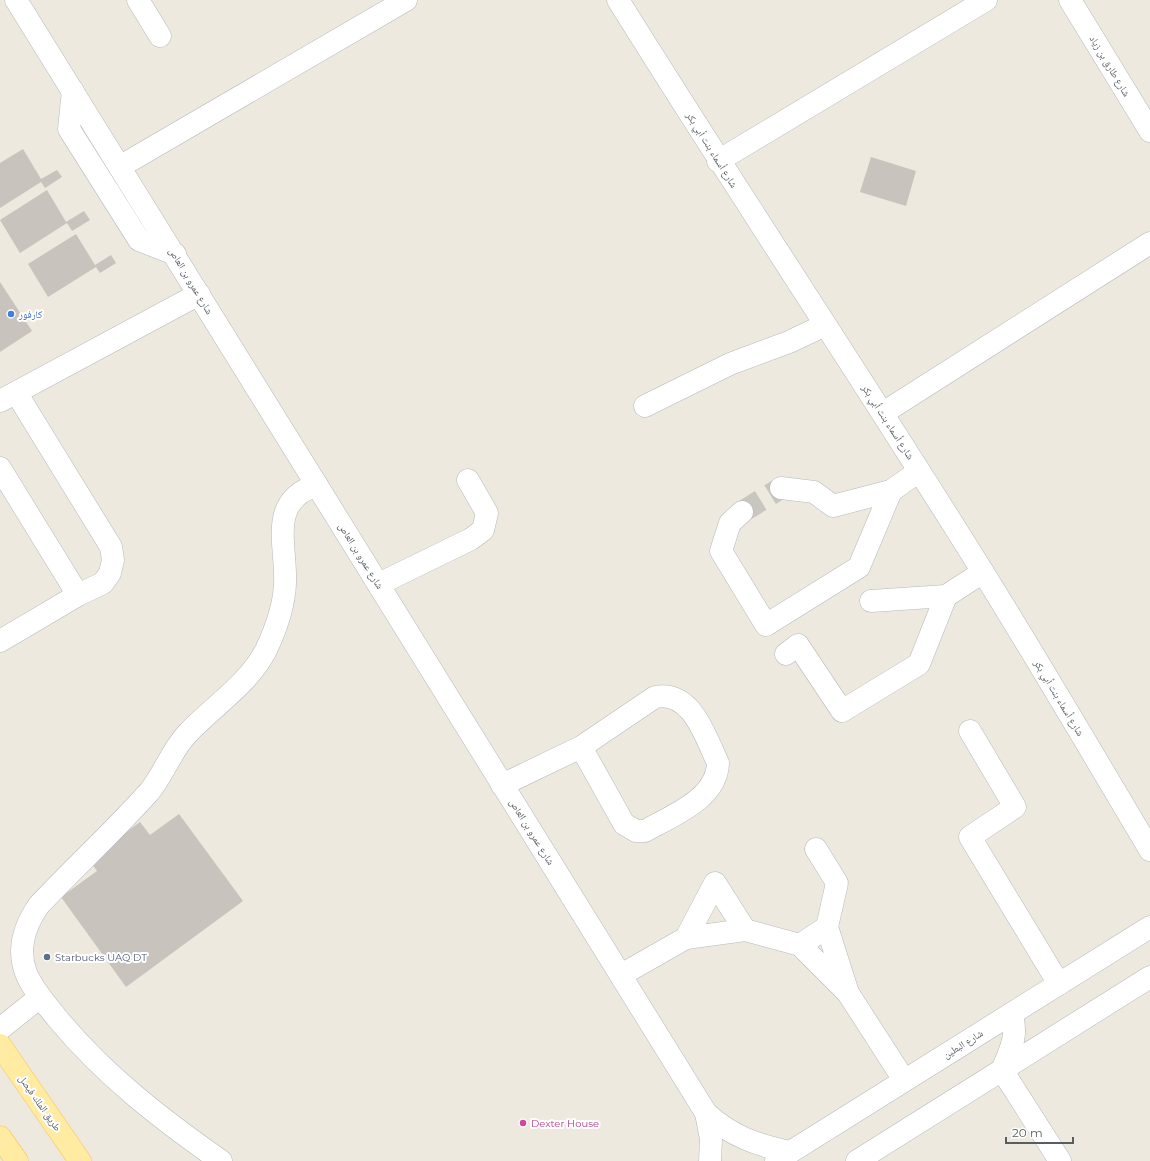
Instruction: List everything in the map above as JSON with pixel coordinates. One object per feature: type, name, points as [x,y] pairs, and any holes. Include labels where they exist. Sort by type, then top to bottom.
[{"type":"main road","name":"طريق الملك فيصل","points":[[0,1045],[80,1161]]},
{"type":"main road","points":[[1,1142],[17,1161]]},
{"type":"street","name":"شارع عمرو بن العاص","points":[[16,0],[121,166],[706,1113],[726,1130],[783,1157]]},
{"type":"street","points":[[138,0],[160,36]]},
{"type":"street","points":[[121,166],[406,0]]},
{"type":"street","name":"شارع أسماء بنت أبي بكر","points":[[618,0],[718,161],[920,471],[983,572],[1150,850]]},
{"type":"street","points":[[718,161],[986,0]]},
{"type":"street","name":"شارع طارق بن زياد","points":[[1070,0],[1150,131]]},
{"type":"street","points":[[73,91],[69,129],[139,240],[175,254]]},
{"type":"street","points":[[883,413],[1150,243]]},
{"type":"street","points":[[0,641],[78,595],[103,583],[110,573],[113,560],[111,547],[8,398],[199,294]]},
{"type":"street","points":[[645,406],[730,364],[789,342],[825,325]]},
{"type":"street","points":[[0,468],[78,595]]},
{"type":"street","points":[[781,488],[814,492],[833,506],[891,491],[920,471]]},
{"type":"street","points":[[378,584],[471,539],[483,530],[487,513],[468,480]]},
{"type":"street","points":[[221,1161],[148,1108],[119,1083],[86,1050],[40,997],[26,973],[22,945],[30,917],[67,875],[149,791],[186,735],[216,708],[243,680],[264,652],[278,620],[283,602],[285,566],[282,548],[283,519],[294,499],[308,488],[317,485]]},
{"type":"street","points":[[742,512],[730,523],[721,551],[766,625],[859,566],[891,491]]},
{"type":"street","points":[[871,601],[946,596],[983,572]]},
{"type":"street","points":[[786,654],[798,645],[842,711],[919,664],[946,596]]},
{"type":"street","points":[[502,785],[581,747],[655,697],[665,695],[677,698],[691,709],[718,763],[718,771],[712,786],[704,796],[645,831],[636,831],[624,824],[581,747]]},
{"type":"street","points":[[970,731],[1015,807],[970,837],[1059,984]]},
{"type":"street","points":[[816,849],[837,883],[827,927],[848,993]]},
{"type":"street","points":[[686,938],[715,883],[745,930]]},
{"type":"street","name":"شارع البطين","points":[[783,1157],[1150,926]]},
{"type":"street","points":[[800,945],[827,927]]},
{"type":"street","points":[[621,975],[686,938],[745,930],[800,945],[848,993],[904,1080]]},
{"type":"street","points":[[857,1161],[1150,977]]},
{"type":"street","points":[[0,1029],[40,997]]},
{"type":"street","points":[[1002,1070],[1015,1036],[1011,1014]]},
{"type":"street","points":[[1002,1070],[1060,1161]]},
{"type":"street","name":"شارع عمرو بن العاص","points":[[706,1113],[711,1139],[710,1161]]},
{"type":"building","points":[[23,149],[41,179],[57,170],[62,177],[45,188],[41,182],[0,208],[0,163]]},
{"type":"building","points":[[871,157],[916,171],[906,206],[860,192]]},
{"type":"building","points":[[47,190],[66,222],[84,211],[90,220],[72,231],[67,223],[20,253],[0,220]]},
{"type":"building","points":[[76,234],[95,265],[111,255],[116,263],[100,273],[96,267],[48,297],[28,264]]},
{"type":"building","name":"كارفور","points":[[0,282],[32,331],[0,352]]},
{"type":"building","points":[[179,814],[243,901],[126,987],[61,897],[97,871],[89,860],[140,822],[150,835]]},
{"type":"tunnel","points":[[742,512],[781,488]]},
{"type":"place","name":"كارفور","points":[[11,314]]},
{"type":"place","name":"Starbucks UAQ DT","points":[[47,957]]},
{"type":"place","name":"Dexter House","points":[[523,1123]]}]
